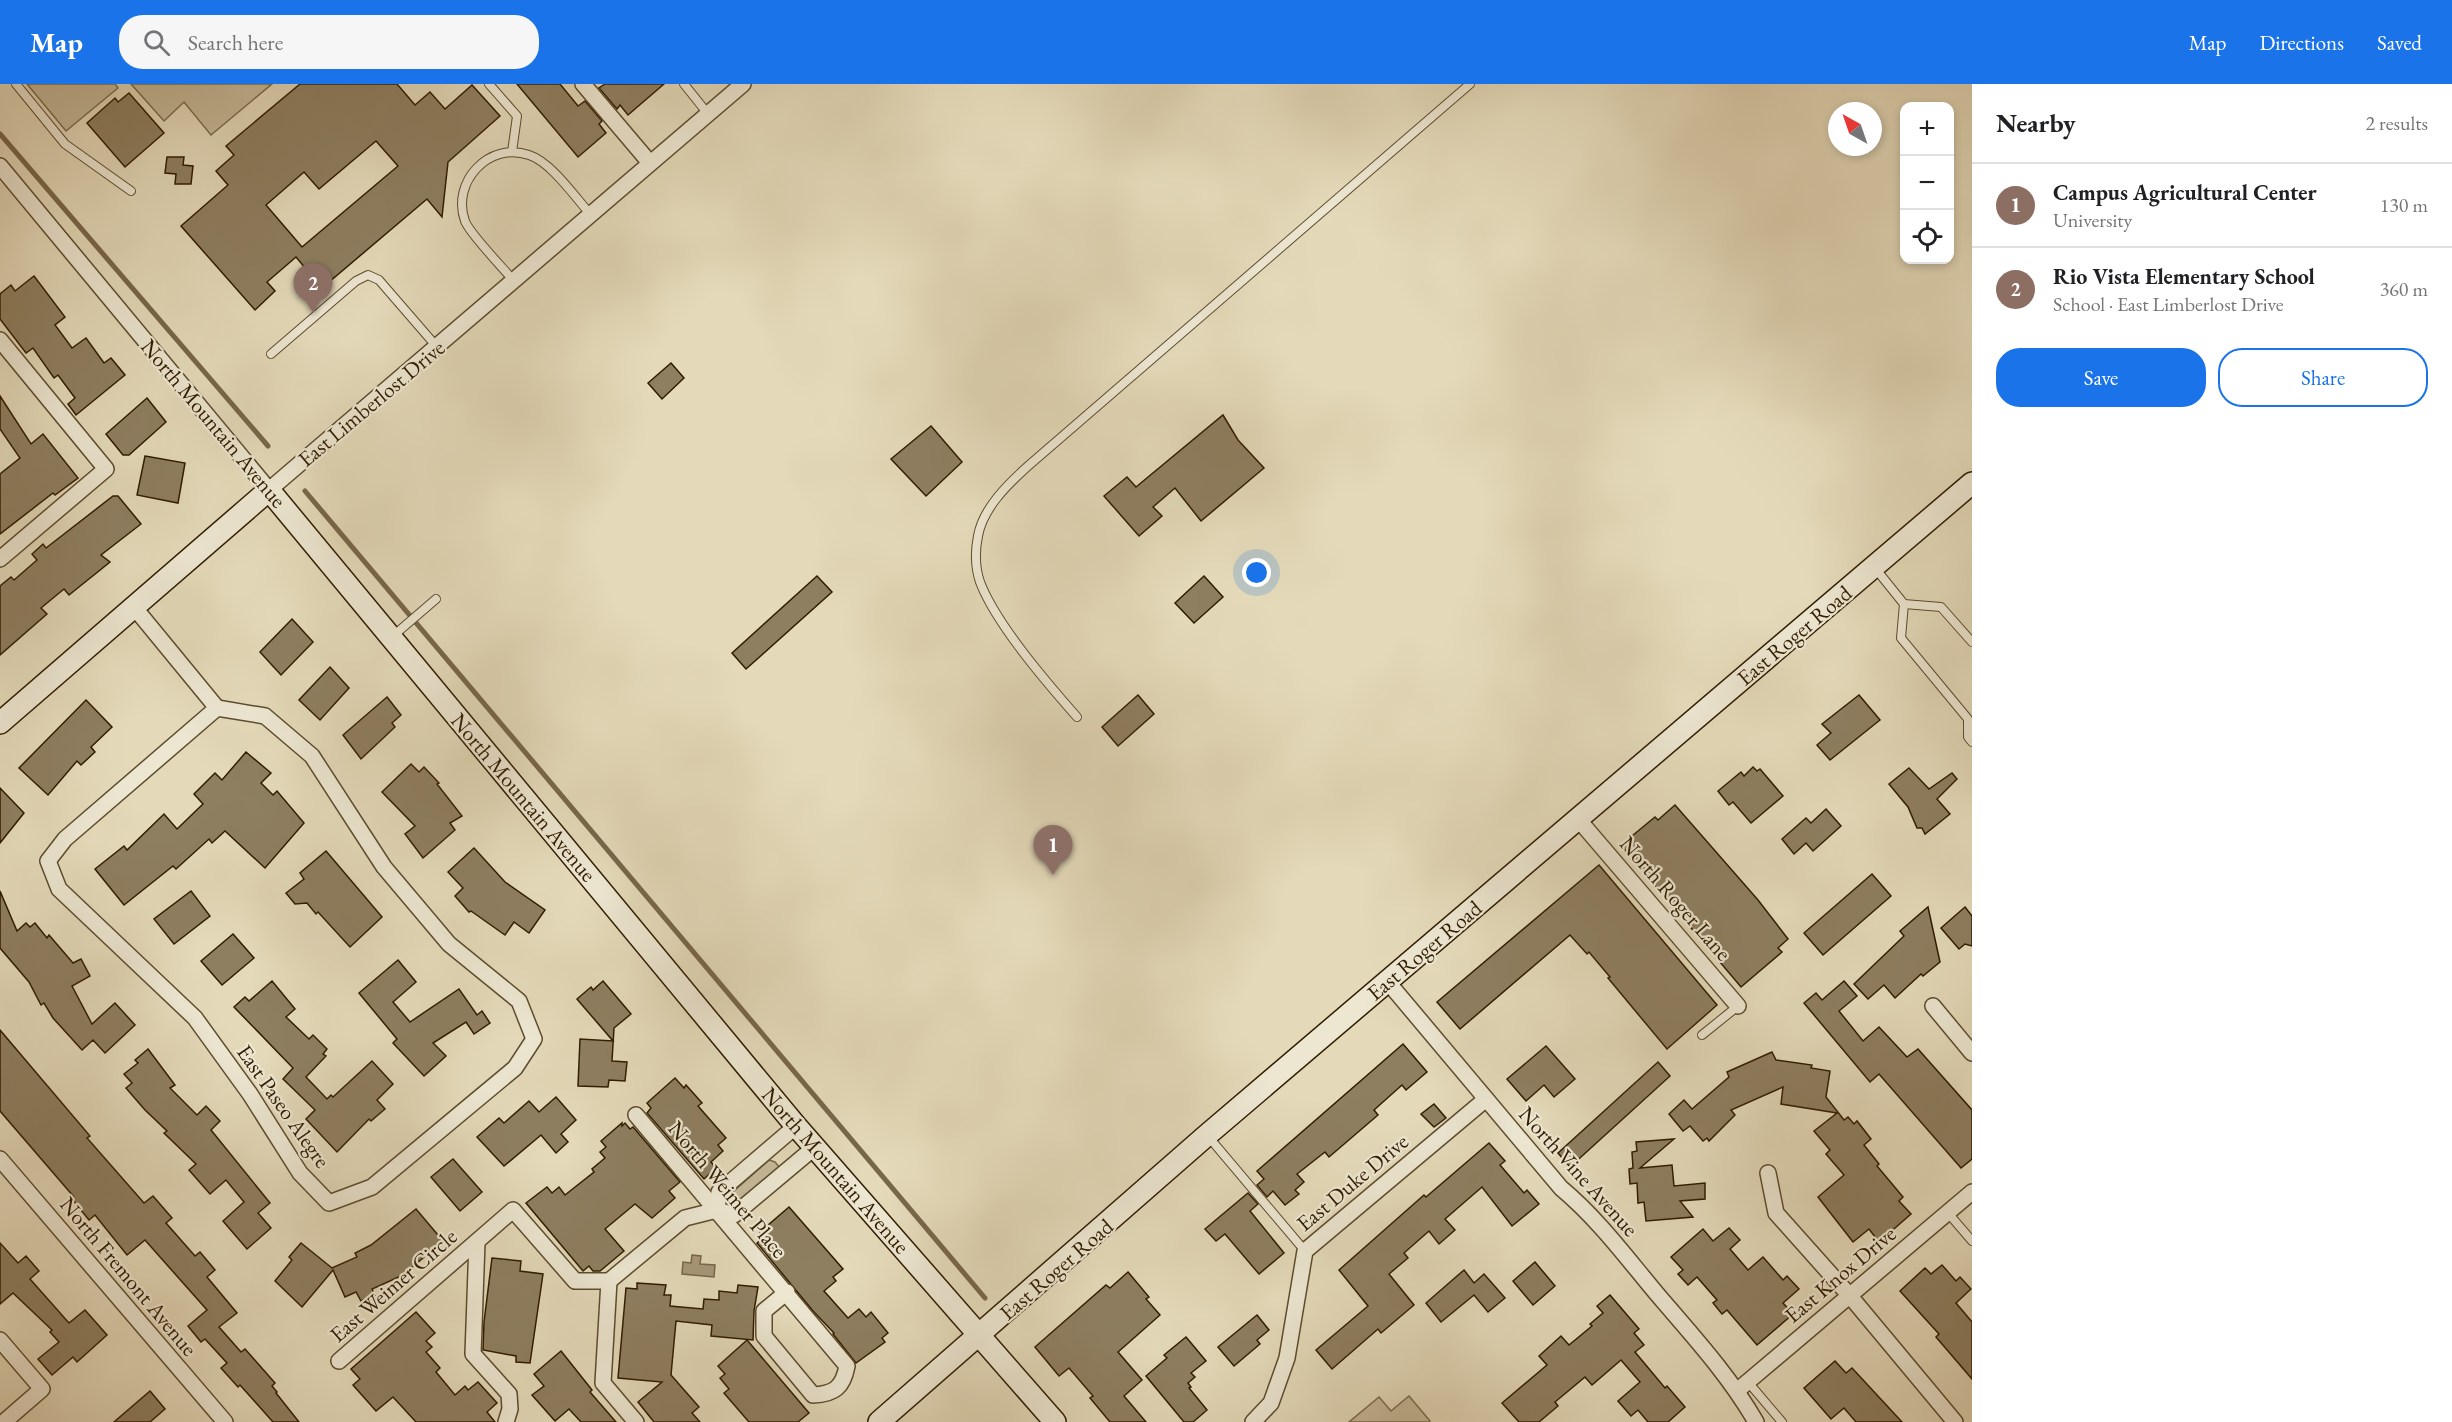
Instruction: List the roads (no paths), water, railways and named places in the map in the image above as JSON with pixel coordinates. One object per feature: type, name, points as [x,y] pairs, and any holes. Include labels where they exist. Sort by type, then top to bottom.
[{"type":"street","points":[[583,84],[650,164]]},
{"type":"street","name":"East Limberlost Drive","points":[[0,723],[743,84]]},
{"type":"street","name":"North Mountain Avenue","points":[[0,166],[269,490],[399,631],[796,1126],[1055,1422]]},
{"type":"street","points":[[0,559],[106,469],[3,350]]},
{"type":"street","name":"East Roger Road","points":[[879,1422],[1207,1135],[1972,483]]},
{"type":"street","points":[[134,607],[218,708]]},
{"type":"street","name":"East Paseo Alegre","points":[[218,708],[265,716],[312,756],[384,867],[448,944],[519,1001],[534,1039],[516,1068],[372,1187],[328,1203],[300,1173],[250,1094],[195,1018],[59,890],[48,861],[65,839],[218,708]]},
{"type":"street","name":"North Roger Lane","points":[[1578,819],[1738,1006]]},
{"type":"street","name":"North Vine Avenue","points":[[1387,981],[1561,1188],[1590,1214],[1743,1386],[1756,1422]]},
{"type":"street","points":[[1933,1006],[1972,1053]]},
{"type":"street","name":"East Duke Drive","points":[[1253,1422],[1271,1403],[1287,1358],[1305,1251],[1486,1099]]},
{"type":"street","name":"North Weimer Place","points":[[636,1115],[717,1210],[786,1292],[848,1366],[844,1382],[828,1395],[813,1395],[764,1336],[764,1311],[786,1292]]},
{"type":"street","points":[[717,1210],[719,1192],[796,1126]]},
{"type":"street","points":[[636,1422],[603,1383],[609,1281],[685,1218],[717,1210],[734,1215],[815,1147]]},
{"type":"street","name":"North Fremont Avenue","points":[[0,1159],[225,1422]]},
{"type":"street","points":[[1768,1173],[1776,1213],[1850,1296],[1955,1422]]},
{"type":"street","name":"East Knox Drive","points":[[1743,1386],[1972,1192]]},
{"type":"street","name":"East Weimer Circle","points":[[339,1361],[513,1210],[575,1281],[609,1281]]},
{"type":"street","name":"East Weimer Circle","points":[[477,1242],[473,1354],[509,1394],[510,1409],[506,1422]]},
{"type":"street","points":[[0,1340],[42,1389],[4,1422]]},
{"type":"lane","points":[[16,84],[65,144],[131,191]]},
{"type":"lane","points":[[489,84],[517,116],[512,152]]},
{"type":"lane","points":[[684,84],[708,114]]},
{"type":"lane","points":[[1077,717],[1055,692],[999,618],[980,581],[975,556],[978,534],[990,509],[1007,485],[1028,466],[1470,84]]},
{"type":"lane","points":[[514,281],[465,223],[462,207],[463,190],[470,175],[481,163],[496,155],[512,152],[529,155],[543,162],[591,215]]},
{"type":"lane","points":[[271,354],[356,281],[368,275],[379,280],[436,347]]},
{"type":"lane","points":[[1874,567],[1904,604],[1901,638],[1968,719],[1968,737],[1972,742]]},
{"type":"lane","points":[[399,631],[436,599]]},
{"type":"lane","points":[[1904,604],[1941,607],[1972,642]]},
{"type":"lane","points":[[1702,1035],[1738,1006]]},
{"type":"lane","points":[[1207,1135],[1305,1251]]},
{"type":"lane","points":[[1948,1213],[1972,1241]]},
{"type":"lane","points":[[1743,1386],[1782,1422]]},
{"type":"waterway","points":[[0,134],[268,446]]},
{"type":"waterway","points":[[305,491],[985,1298]]},
{"type":"place","name":"Rio Vista Elementary School","points":[[313,313]]},
{"type":"place","name":"Campus Agricultural Center","points":[[1053,875]]}]
